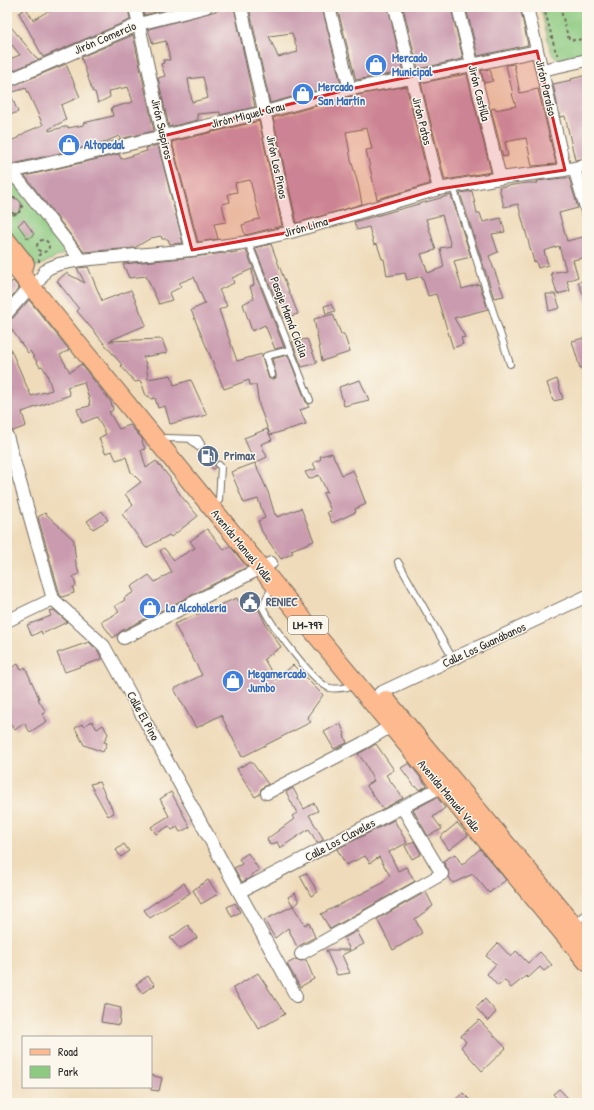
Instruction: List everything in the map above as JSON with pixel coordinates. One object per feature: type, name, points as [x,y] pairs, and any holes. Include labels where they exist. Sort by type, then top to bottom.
[{"type":"main road","name":"Avenida Manuel Valle","points":[[7,241],[34,284],[266,566],[380,693],[587,941]]},
{"type":"main road","name":"Avenida Manuel Valle","points":[[7,257],[34,284],[219,500],[266,566],[274,584],[587,962]]},
{"type":"street","name":"Jirón Suspiros","points":[[135,7],[163,136],[192,250]]},
{"type":"street","name":"Jirón Comercio","points":[[7,81],[139,24],[206,7]]},
{"type":"street","name":"Jirón Los Pinos","points":[[241,7],[291,232]]},
{"type":"street","points":[[329,7],[350,89]]},
{"type":"street","name":"Jirón Patos","points":[[394,7],[439,189]]},
{"type":"street","name":"Jirón Castilla","points":[[458,7],[500,178]]},
{"type":"street","name":"Jirón Paraíso","points":[[528,7],[537,51],[570,169],[587,211]]},
{"type":"street","name":"Jirón Miguel Grau","points":[[8,171],[265,112],[350,89],[411,78],[537,51]]},
{"type":"street","points":[[542,70],[587,60]]},
{"type":"street","name":"Jirón Lima","points":[[7,313],[49,268],[59,264],[80,260],[192,250],[248,242],[291,232],[439,189],[500,178],[570,169],[587,165]]},
{"type":"street","points":[[8,171],[20,182],[80,260]]},
{"type":"street","points":[[7,436],[53,599],[7,621]]},
{"type":"street","points":[[124,638],[266,566]]},
{"type":"street","name":"Calle Los Guanábanos","points":[[380,693],[587,596]]},
{"type":"street","name":"Calle El Pino","points":[[53,599],[104,646],[296,996]]},
{"type":"street","points":[[267,793],[391,726]]},
{"type":"street","name":"Calle Los Claveles","points":[[239,892],[441,787]]},
{"type":"street","points":[[301,954],[442,874],[402,807]]},
{"type":"lane","points":[[453,186],[510,364]]},
{"type":"lane","name":"Pasaje Mamá Cicilia","points":[[248,242],[310,400]]},
{"type":"lane","points":[[272,374],[266,356],[290,350]]},
{"type":"lane","points":[[166,438],[190,439],[199,446]]},
{"type":"lane","points":[[217,466],[221,467],[219,500]]},
{"type":"lane","points":[[398,562],[453,659]]},
{"type":"lane","points":[[274,584],[263,608],[269,620],[290,647],[320,682],[327,687],[332,689],[358,686]]},
{"type":"lane","points":[[574,925],[587,913]]},
{"type":"path","points":[[544,7],[556,53],[560,56]]},
{"type":"path","points":[[560,7],[568,37],[575,40],[587,38]]},
{"type":"path","points":[[583,7],[587,14]]},
{"type":"path","points":[[587,18],[587,26]]},
{"type":"path","points":[[7,199],[14,196],[20,199],[23,206],[21,211],[16,214],[8,213],[7,216]]},
{"type":"path","points":[[38,263],[40,251],[38,244],[40,241],[46,240],[49,245],[49,249],[44,252],[40,251]]},
{"type":"path","points":[[33,257],[38,263]]},
{"type":"path","points":[[38,263],[44,260]]},
{"type":"highlighted area","points":[[537,51],[565,170],[439,189],[291,232],[192,250],[163,136],[350,89]]},
{"type":"green space","points":[[541,7],[587,7],[587,52],[566,58],[557,58],[553,56],[549,45]]},
{"type":"green space","points":[[7,177],[9,177],[74,254],[63,254],[36,267],[7,231]]},
{"type":"building","points":[[48,7],[128,7],[130,20],[43,57],[19,13],[26,8],[33,20],[50,10]]},
{"type":"building","points":[[143,7],[176,7],[144,15]]},
{"type":"building","points":[[234,7],[255,107],[220,115],[220,112],[197,114],[198,120],[169,127],[158,78],[165,76],[161,64],[164,63],[163,60],[170,60],[166,41],[153,44],[148,29]],"holes":[[[203,77],[208,98],[192,102],[188,79]]]},
{"type":"building","points":[[249,7],[322,7],[341,84],[270,103]],"holes":[[[292,33],[298,52],[278,57],[269,36]]]},
{"type":"building","points":[[337,7],[388,7],[403,72],[356,80]]},
{"type":"building","points":[[403,7],[451,7],[463,59],[418,69]]},
{"type":"building","points":[[466,7],[520,7],[528,45],[478,56]]},
{"type":"building","points":[[7,22],[38,60],[7,73],[7,60],[20,55],[7,39]]},
{"type":"building","points":[[133,35],[154,131],[120,139],[119,136],[102,143],[13,164],[10,162],[7,158],[7,142],[43,125],[26,88],[10,93],[18,112],[7,116],[7,88],[66,64],[80,97],[61,105],[66,120],[49,129],[49,131],[68,126],[68,128],[84,125],[83,123],[113,116],[111,108],[133,102],[128,87],[109,91],[110,97],[98,103],[81,57]]},
{"type":"building","points":[[514,64],[520,93],[538,89],[556,164],[532,166],[526,138],[505,142],[508,156],[503,157],[491,109],[495,108],[495,110],[516,106],[506,65]]},
{"type":"building","points":[[490,69],[493,81],[484,83],[481,71]]},
{"type":"building","points":[[467,74],[491,172],[445,180],[421,83]]},
{"type":"building","points":[[587,75],[587,158],[575,160],[565,116],[560,117],[553,84]]},
{"type":"building","points":[[406,86],[430,184],[377,199],[366,150],[372,149],[367,128],[346,132],[362,204],[297,223],[273,118],[352,96]]},
{"type":"building","points":[[259,121],[282,226],[245,235],[242,225],[260,219],[250,180],[235,183],[237,192],[228,194],[230,202],[222,204],[226,222],[214,224],[218,239],[198,242],[172,142]]},
{"type":"building","points":[[158,145],[183,243],[170,244],[168,239],[162,239],[161,236],[151,238],[134,248],[84,252],[25,176],[119,154],[121,159],[147,151],[146,148]]},
{"type":"building","points":[[569,178],[578,208],[559,213],[567,241],[587,236],[587,257],[573,260],[578,277],[567,281],[570,291],[557,294],[551,273],[566,270],[559,246],[544,251],[548,265],[538,268],[536,261],[534,262],[518,204],[504,207],[499,187],[538,183],[537,181]]},
{"type":"building","points":[[472,191],[477,213],[480,213],[483,222],[501,218],[505,232],[492,234],[498,252],[489,256],[504,296],[494,298],[460,193]]},
{"type":"building","points":[[451,195],[471,257],[454,261],[462,289],[479,284],[488,309],[454,318],[465,337],[461,338],[463,344],[453,348],[436,294],[428,296],[422,276],[407,280],[405,273],[387,276],[384,259],[382,259],[377,244],[374,245],[369,227],[357,230],[354,222]],"holes":[[[442,215],[451,246],[440,248],[444,267],[428,273],[421,254],[436,250],[426,219]]]},
{"type":"building","points":[[11,198],[18,199],[21,203],[21,208],[17,214],[11,212],[7,208],[7,202]]},
{"type":"building","points":[[24,220],[34,234],[28,239],[18,225]]},
{"type":"building","points":[[271,244],[298,314],[283,318],[255,248]]},
{"type":"building","points":[[246,250],[284,347],[275,349],[265,325],[252,331],[243,304],[254,298],[250,287],[254,285],[252,269],[232,278],[234,283],[219,290],[227,306],[219,310],[237,361],[262,354],[269,379],[273,379],[276,378],[276,374],[272,359],[288,355],[309,407],[300,410],[306,424],[270,435],[259,405],[256,385],[250,385],[249,380],[224,389],[191,310],[205,304],[194,277],[179,283],[181,287],[169,293],[172,300],[159,304],[146,276],[129,278],[123,264],[224,254],[228,252],[231,253]]},
{"type":"building","points":[[88,267],[102,301],[131,290],[146,325],[109,341],[162,339],[167,353],[143,357],[146,364],[148,379],[171,375],[174,385],[191,380],[207,415],[170,424],[165,406],[158,408],[155,398],[151,399],[149,396],[146,396],[141,381],[135,382],[121,366],[122,365],[77,311],[79,309],[57,281],[66,273],[85,283],[77,268]]},
{"type":"building","points":[[587,280],[587,304],[578,282]]},
{"type":"building","points":[[13,281],[19,288],[7,302],[7,285]]},
{"type":"building","points":[[546,294],[555,294],[560,308],[549,311]]},
{"type":"building","points":[[29,300],[69,350],[60,355],[70,372],[81,364],[111,402],[113,410],[109,412],[119,429],[130,425],[143,440],[145,449],[141,450],[146,468],[156,461],[198,516],[171,537],[169,535],[146,548],[122,514],[133,505],[125,494],[141,482],[131,472],[126,457],[116,460],[112,451],[105,453],[99,438],[106,434],[97,417],[82,423],[77,409],[90,406],[84,382],[67,387],[70,395],[22,412],[26,426],[13,431],[7,429],[7,414],[12,413],[7,394],[7,341],[31,396],[52,390],[47,374],[42,366],[40,367],[30,351],[28,353],[7,323],[7,320],[13,318]]},
{"type":"building","points":[[331,304],[335,311],[326,314],[324,306]]},
{"type":"building","points":[[333,314],[341,334],[344,334],[350,352],[322,361],[314,319]]},
{"type":"building","points":[[584,338],[587,350],[587,366],[580,368],[572,341]]},
{"type":"building","points":[[307,339],[317,363],[302,367],[292,342]]},
{"type":"building","points":[[557,379],[563,399],[553,401],[547,383]]},
{"type":"building","points":[[360,380],[369,400],[344,406],[339,387]]},
{"type":"building","points":[[267,429],[272,440],[261,444],[267,457],[255,463],[244,438]]},
{"type":"building","name":"Primax","points":[[205,446],[217,461],[215,468],[213,469],[198,451]]},
{"type":"building","points":[[332,453],[342,475],[353,470],[366,504],[355,509],[356,512],[332,523],[327,512],[331,511],[323,493],[327,492],[319,475],[309,479],[305,472],[316,469],[313,463],[321,459],[320,456]]},
{"type":"building","points":[[255,463],[268,492],[275,515],[276,514],[277,517],[301,508],[314,541],[291,550],[293,553],[281,559],[262,532],[258,521],[265,518],[258,499],[244,503],[231,472]]},
{"type":"building","points":[[102,511],[108,520],[93,529],[87,521]]},
{"type":"building","points":[[45,513],[74,540],[76,563],[79,574],[73,576],[76,586],[73,587],[74,593],[62,597],[60,595],[38,517]]},
{"type":"building","points":[[207,529],[224,550],[230,546],[247,567],[121,631],[113,638],[101,622],[119,612],[115,606],[134,592],[131,587],[149,575],[155,582],[172,572],[160,551],[164,548],[174,560],[195,548],[190,541]]},
{"type":"building","name":"Megamercado Jumbo","points":[[252,595],[266,625],[281,647],[264,659],[276,680],[293,665],[323,695],[307,717],[311,722],[242,757],[221,715],[196,728],[174,689],[202,675],[174,624],[237,598],[238,601]]},
{"type":"building","points":[[54,610],[67,622],[42,634],[41,631],[32,636],[27,625],[51,616],[49,611]]},
{"type":"building","points":[[89,642],[98,651],[102,659],[65,672],[57,653]]},
{"type":"building","points":[[18,664],[21,670],[25,667],[39,698],[38,699],[46,712],[42,714],[47,721],[30,732],[24,723],[15,730],[12,725],[7,728],[7,670]]},
{"type":"building","points":[[92,721],[97,729],[103,725],[108,734],[104,742],[107,743],[103,752],[84,745],[75,728],[82,724],[84,726]]},
{"type":"building","points":[[340,723],[347,743],[334,749],[324,732]]},
{"type":"building","points":[[376,744],[394,770],[386,775],[403,798],[383,809],[366,785],[374,781],[365,763],[358,754]]},
{"type":"building","points":[[251,761],[268,784],[261,789],[260,794],[255,797],[237,769]]},
{"type":"building","points":[[409,763],[427,786],[419,790],[416,786],[415,787],[401,768]]},
{"type":"building","points":[[99,782],[114,813],[108,816],[90,784]]},
{"type":"building","points":[[293,788],[304,809],[314,803],[318,811],[309,815],[324,840],[317,843],[309,829],[280,848],[277,842],[270,845],[267,839],[294,819],[292,816],[297,813],[286,792]]},
{"type":"building","points":[[171,792],[190,827],[180,832],[177,827],[172,830],[169,826],[156,834],[151,827],[169,816],[160,799]]},
{"type":"building","points":[[437,797],[445,808],[433,817],[442,829],[428,836],[413,810]]},
{"type":"building","points":[[394,820],[407,843],[389,852],[398,871],[406,867],[415,881],[330,929],[321,914],[381,884],[390,876],[379,857],[370,863],[365,856],[346,865],[337,849]]},
{"type":"building","points":[[457,823],[468,835],[449,850],[440,837]]},
{"type":"building","points":[[414,841],[421,854],[412,859],[405,846]]},
{"type":"building","points":[[124,844],[129,851],[121,857],[116,850]]},
{"type":"building","points":[[480,849],[506,880],[489,893],[473,874],[453,883],[443,861],[455,854],[462,865]]},
{"type":"building","points":[[248,853],[259,870],[251,875],[252,877],[242,882],[234,868],[242,864],[239,859]]},
{"type":"building","points":[[306,873],[318,892],[311,896],[300,876]]},
{"type":"building","points":[[208,880],[218,894],[201,904],[193,890]]},
{"type":"building","points":[[184,883],[190,893],[150,918],[144,910]]},
{"type":"building","points":[[426,892],[433,906],[415,919],[422,933],[393,950],[377,919]]},
{"type":"building","points":[[295,893],[299,902],[293,906],[288,897]]},
{"type":"building","points":[[235,903],[240,912],[232,917],[227,907]]},
{"type":"building","points":[[293,906],[305,925],[309,923],[315,937],[297,947],[288,928],[275,938],[264,920]]},
{"type":"building","points":[[188,925],[197,938],[180,949],[170,938]]},
{"type":"building","points":[[357,931],[364,944],[342,955],[350,973],[337,975],[326,950],[350,950],[344,938]]},
{"type":"building","points":[[498,943],[511,957],[516,951],[528,963],[540,952],[552,965],[544,971],[540,967],[528,978],[526,976],[511,988],[505,980],[498,986],[487,974],[496,964],[486,956]]},
{"type":"building","points":[[296,959],[301,961],[306,960],[314,979],[300,987],[287,964]]},
{"type":"building","points":[[258,973],[285,1014],[259,1029],[233,988]]},
{"type":"building","points":[[148,976],[155,985],[142,993],[136,984]]},
{"type":"building","points":[[485,999],[496,1012],[488,1021],[476,1008]]},
{"type":"building","points":[[104,1004],[121,1008],[119,1025],[101,1022]]},
{"type":"building","points":[[479,1020],[506,1048],[482,1071],[461,1047],[466,1042],[461,1036]]},
{"type":"building","points":[[152,1075],[162,1078],[159,1091],[151,1090]]},
{"type":"building","points":[[559,1089],[573,1103],[561,1103],[553,1094]]},
{"type":"building","points":[[463,1093],[473,1103],[451,1103]]},
{"type":"place","name":"Mercado Municipal","points":[[376,65]]},
{"type":"place","name":"Mercado San Martín","points":[[303,94]]},
{"type":"place","name":"Altopedal","points":[[69,145]]},
{"type":"place","name":"Primax","points":[[208,456]]},
{"type":"place","name":"RENIEC","points":[[250,602]]},
{"type":"place","name":"La Alcoholería","points":[[150,608]]},
{"type":"place","name":"Megamercado Jumbo","points":[[233,681]]}]
